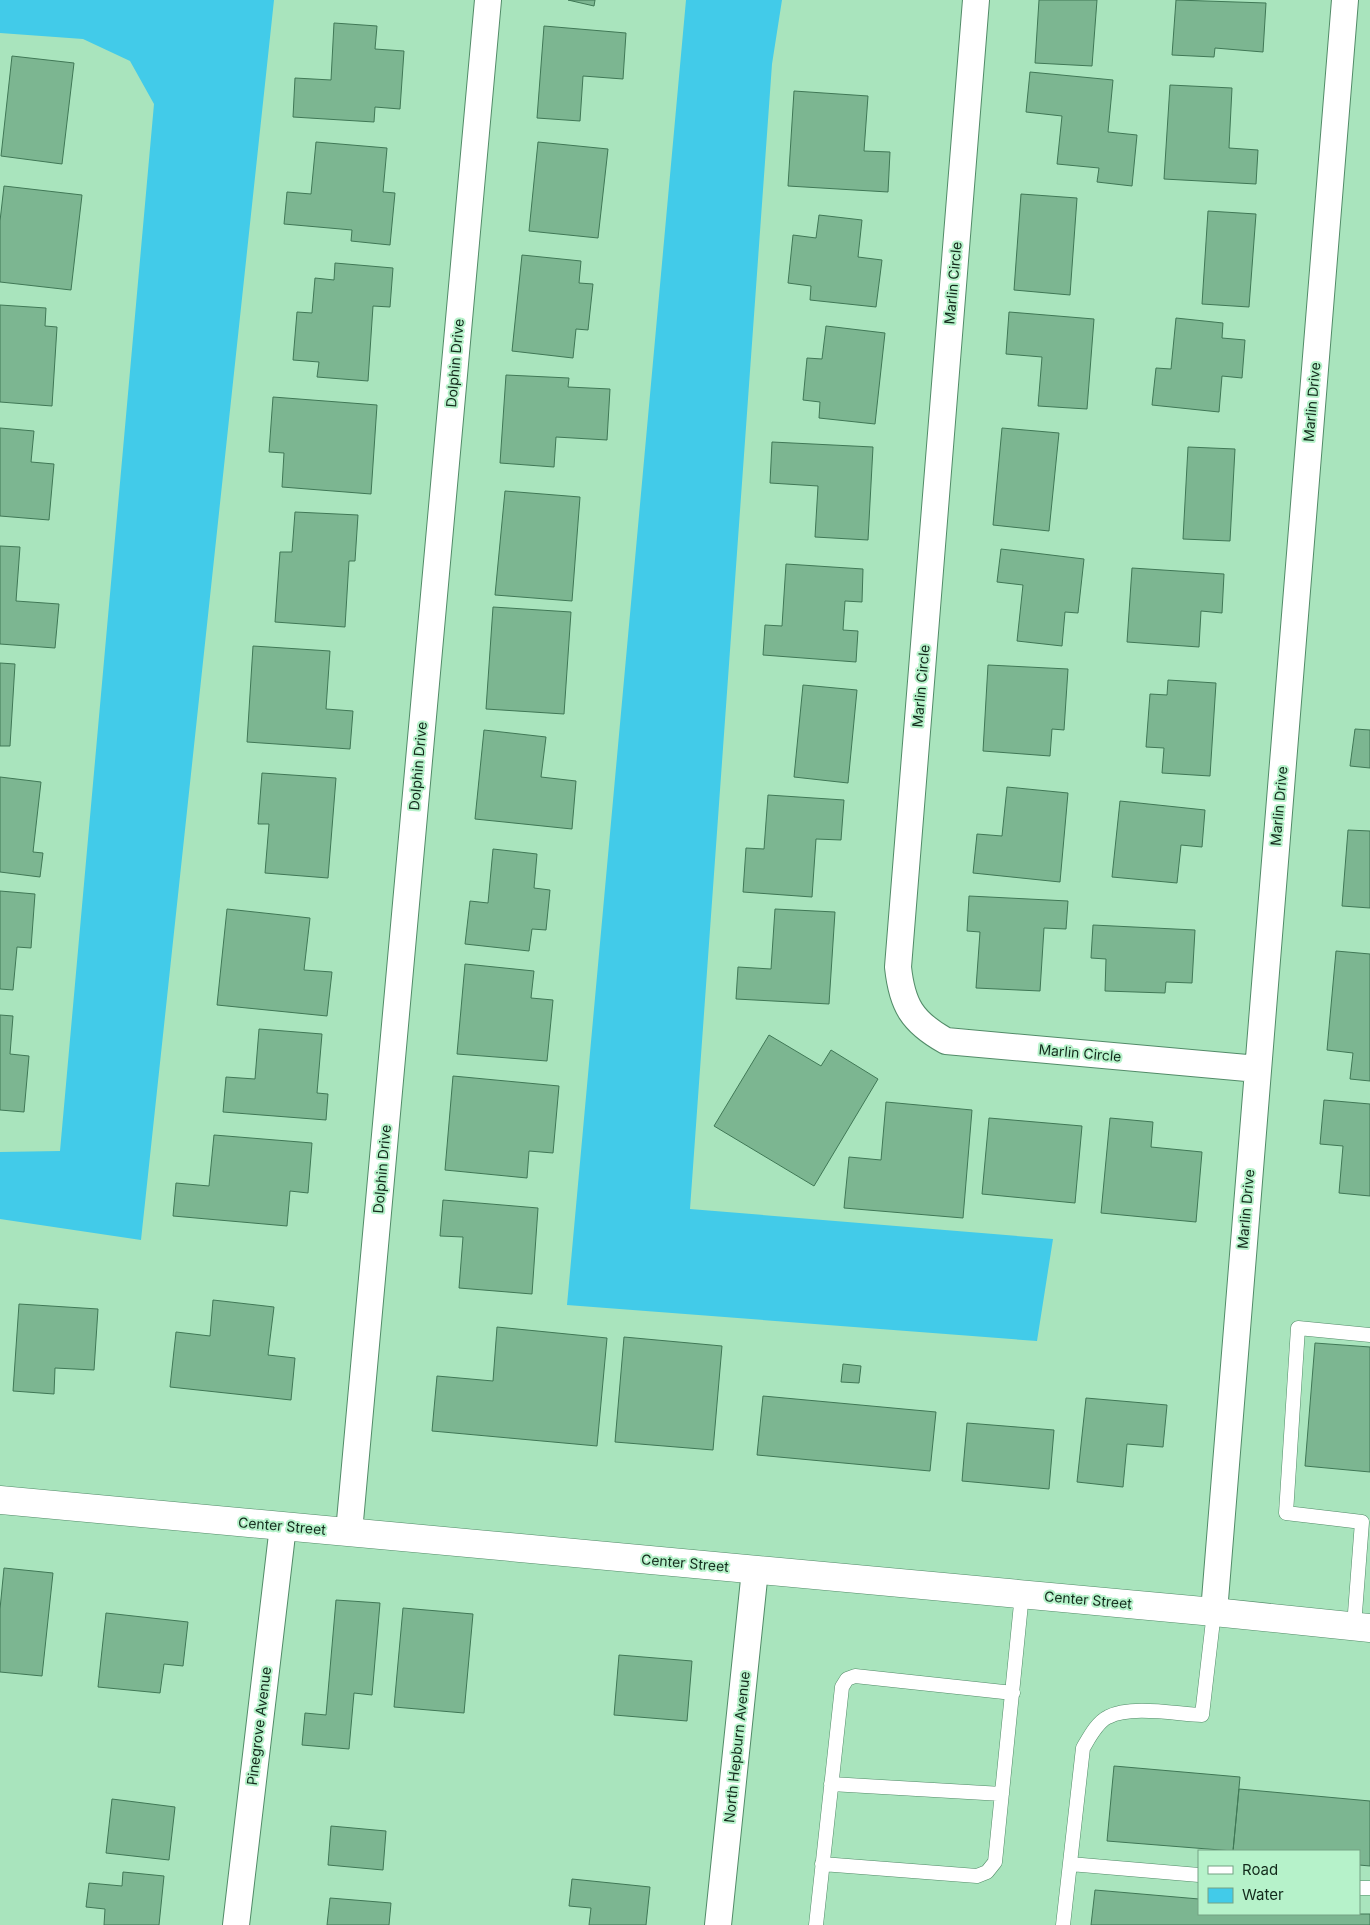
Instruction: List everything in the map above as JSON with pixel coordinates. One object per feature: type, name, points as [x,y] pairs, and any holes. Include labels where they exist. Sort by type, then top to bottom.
[{"type":"street","name":"Dolphin Drive","points":[[349,1532],[488,0]]},
{"type":"street","name":"Marlin Circle","points":[[976,0],[898,967],[901,990],[910,1012],[925,1029],[946,1041],[1258,1069]]},
{"type":"street","name":"Marlin Drive","points":[[1214,1612],[1345,0]]},
{"type":"street","name":"Center Street","points":[[0,1500],[1362,1627]]},
{"type":"street","name":"Pinegrove Avenue","points":[[236,1925],[283,1526]]},
{"type":"street","name":"North Hepburn Avenue","points":[[718,1925],[755,1570]]},
{"type":"lane","points":[[1362,1627],[1366,1517],[1286,1513],[1298,1328],[1370,1335]]},
{"type":"lane","points":[[822,1864],[977,1876],[986,1872],[995,1862],[1022,1594]]},
{"type":"lane","points":[[1063,1925],[1083,1748],[1091,1734],[1107,1717],[1134,1711],[1202,1715],[1214,1612]]},
{"type":"lane","points":[[816,1925],[842,1687],[847,1679],[855,1676],[1013,1693]]},
{"type":"lane","points":[[831,1784],[1002,1794]]},
{"type":"lane","points":[[1070,1864],[1198,1875]]},
{"type":"water","points":[[0,0],[274,0],[141,1240],[0,1219],[0,1152],[60,1151],[154,104],[130,61],[83,39],[0,33]]},
{"type":"water","points":[[686,0],[782,0],[772,64],[690,1209],[1053,1239],[1037,1341],[567,1305]]},
{"type":"building","points":[[568,0],[595,0],[594,6]]},
{"type":"building","points":[[1039,0],[1097,0],[1092,66],[1035,63]]},
{"type":"building","points":[[1176,0],[1266,3],[1263,52],[1215,48],[1214,57],[1172,55]]},
{"type":"building","points":[[334,23],[377,26],[375,49],[404,51],[400,109],[375,107],[374,122],[293,117],[295,78],[331,80]]},
{"type":"building","points":[[544,26],[626,33],[623,79],[583,76],[580,121],[537,118]]},
{"type":"building","points":[[12,56],[74,63],[62,164],[1,156]]},
{"type":"building","points":[[1030,72],[1113,80],[1108,132],[1137,135],[1132,186],[1097,182],[1099,168],[1057,164],[1062,116],[1026,112]]},
{"type":"building","points":[[1170,85],[1232,88],[1229,148],[1258,150],[1256,184],[1164,179]]},
{"type":"building","points":[[794,91],[868,96],[864,151],[890,152],[888,192],[788,186]]},
{"type":"building","points":[[316,142],[387,148],[383,192],[395,193],[390,245],[351,241],[352,230],[284,224],[287,192],[311,194]]},
{"type":"building","points":[[538,142],[608,149],[598,238],[529,231]]},
{"type":"building","points":[[4,186],[82,195],[71,290],[0,282],[0,221]]},
{"type":"building","points":[[1021,194],[1077,198],[1070,295],[1014,290]]},
{"type":"building","points":[[1208,211],[1256,214],[1249,307],[1202,304]]},
{"type":"building","points":[[819,215],[862,220],[858,257],[882,260],[876,307],[810,300],[811,286],[788,283],[793,235],[816,238]]},
{"type":"building","points":[[522,255],[581,261],[579,283],[593,284],[588,330],[576,329],[573,358],[512,351]]},
{"type":"building","points":[[335,263],[393,268],[390,307],[373,306],[368,381],[317,377],[319,362],[293,360],[297,312],[312,313],[315,278],[334,280]]},
{"type":"building","points":[[0,305],[46,308],[45,326],[57,327],[52,406],[0,402]]},
{"type":"building","points":[[1009,312],[1094,319],[1087,409],[1038,406],[1042,357],[1006,354]]},
{"type":"building","points":[[1176,318],[1223,323],[1222,338],[1245,340],[1242,378],[1222,376],[1219,412],[1152,405],[1156,368],[1171,369]]},
{"type":"building","points":[[826,326],[885,333],[875,424],[819,418],[820,402],[803,400],[807,358],[822,359]]},
{"type":"building","points":[[506,375],[569,378],[568,387],[610,389],[607,440],[556,437],[554,467],[500,463]]},
{"type":"building","points":[[273,397],[377,405],[371,494],[282,487],[284,453],[269,452]]},
{"type":"building","points":[[0,428],[34,431],[31,462],[54,464],[49,520],[0,516]]},
{"type":"building","points":[[1002,428],[1059,433],[1049,531],[993,525]]},
{"type":"building","points":[[772,442],[873,447],[868,540],[815,537],[818,486],[770,483]]},
{"type":"building","points":[[1188,447],[1235,449],[1230,541],[1183,539]]},
{"type":"building","points":[[505,491],[580,497],[572,601],[495,595]]},
{"type":"building","points":[[295,512],[358,515],[355,561],[349,561],[345,627],[275,622],[280,552],[292,552]]},
{"type":"building","points":[[0,546],[20,547],[16,601],[59,604],[55,648],[0,644]]},
{"type":"building","points":[[1001,549],[1084,559],[1078,613],[1065,612],[1062,646],[1017,641],[1023,585],[997,582]]},
{"type":"building","points":[[786,564],[863,569],[862,602],[845,601],[843,630],[858,631],[856,662],[763,655],[765,625],[782,626]]},
{"type":"building","points":[[1132,568],[1224,574],[1222,613],[1201,611],[1199,647],[1127,642]]},
{"type":"building","points":[[493,607],[571,612],[564,714],[486,709]]},
{"type":"building","points":[[253,646],[330,651],[326,709],[353,711],[350,749],[247,742]]},
{"type":"building","points":[[0,663],[15,664],[10,746],[0,746]]},
{"type":"building","points":[[988,665],[1068,669],[1064,730],[1052,729],[1050,756],[983,751]]},
{"type":"building","points":[[1168,680],[1216,683],[1210,776],[1162,773],[1164,748],[1146,747],[1150,694],[1167,695]]},
{"type":"building","points":[[803,685],[857,690],[848,783],[794,777]]},
{"type":"building","points":[[1355,729],[1370,730],[1370,768],[1350,766]]},
{"type":"building","points":[[484,730],[546,737],[541,777],[576,781],[572,829],[475,819]]},
{"type":"building","points":[[262,773],[336,778],[328,878],[265,873],[269,824],[258,824]]},
{"type":"building","points":[[0,777],[41,782],[33,852],[43,853],[40,877],[0,872]]},
{"type":"building","points":[[1007,787],[1068,793],[1060,882],[973,873],[977,834],[1002,836]]},
{"type":"building","points":[[768,795],[844,800],[841,840],[816,839],[812,897],[743,892],[746,848],[764,849]]},
{"type":"building","points":[[1120,801],[1205,810],[1202,847],[1181,845],[1177,883],[1112,877]]},
{"type":"building","points":[[1348,830],[1370,831],[1370,908],[1342,906]]},
{"type":"building","points":[[493,849],[537,854],[534,888],[550,890],[546,930],[532,929],[529,951],[465,944],[470,901],[488,903]]},
{"type":"building","points":[[0,891],[35,894],[31,948],[17,947],[13,990],[0,989]]},
{"type":"building","points":[[969,896],[1068,901],[1066,929],[1044,928],[1040,991],[976,988],[980,932],[967,931]]},
{"type":"building","points":[[227,909],[310,918],[304,970],[332,972],[327,1016],[217,1005]]},
{"type":"building","points":[[775,909],[835,912],[829,1004],[736,999],[738,967],[771,969]]},
{"type":"building","points":[[1093,925],[1195,930],[1192,983],[1166,982],[1165,993],[1105,991],[1106,959],[1091,958]]},
{"type":"building","points":[[1336,951],[1370,954],[1370,1081],[1350,1079],[1353,1053],[1327,1050]]},
{"type":"building","points":[[465,964],[534,971],[531,998],[553,1000],[547,1061],[457,1054]]},
{"type":"building","points":[[0,1015],[13,1016],[10,1054],[29,1056],[24,1112],[0,1110]]},
{"type":"building","points":[[259,1029],[322,1034],[317,1093],[328,1094],[326,1120],[223,1112],[226,1077],[255,1079]]},
{"type":"building","points":[[769,1035],[821,1066],[831,1050],[878,1079],[814,1186],[714,1126]]},
{"type":"building","points":[[453,1076],[559,1086],[553,1153],[529,1151],[527,1178],[445,1170]]},
{"type":"building","points":[[1324,1100],[1370,1104],[1370,1196],[1339,1193],[1343,1146],[1320,1144]]},
{"type":"building","points":[[886,1102],[972,1110],[963,1218],[844,1208],[849,1157],[881,1160]]},
{"type":"building","points":[[989,1118],[1082,1126],[1075,1203],[982,1194]]},
{"type":"building","points":[[1110,1118],[1153,1122],[1151,1147],[1202,1152],[1196,1222],[1101,1213]]},
{"type":"building","points":[[214,1135],[312,1143],[308,1193],[290,1191],[287,1226],[173,1216],[176,1183],[209,1186]]},
{"type":"building","points":[[443,1200],[538,1208],[532,1294],[459,1288],[463,1237],[440,1236]]},
{"type":"building","points":[[213,1300],[274,1307],[268,1355],[295,1358],[291,1400],[170,1387],[176,1332],[210,1336]]},
{"type":"building","points":[[19,1304],[98,1309],[94,1370],[55,1368],[54,1394],[13,1391]]},
{"type":"building","points":[[497,1327],[607,1338],[597,1446],[432,1431],[437,1376],[493,1381]]},
{"type":"building","points":[[624,1337],[722,1346],[713,1450],[615,1442]]},
{"type":"building","points":[[1315,1343],[1370,1347],[1370,1472],[1305,1466]]},
{"type":"building","points":[[843,1364],[861,1366],[859,1383],[841,1382]]},
{"type":"building","points":[[763,1396],[936,1412],[930,1471],[757,1455]]},
{"type":"building","points":[[1086,1398],[1167,1405],[1163,1447],[1127,1444],[1123,1487],[1077,1482]]},
{"type":"building","points":[[967,1423],[1054,1430],[1049,1489],[962,1481]]},
{"type":"building","points":[[4,1568],[53,1573],[42,1676],[0,1672],[0,1609]]},
{"type":"building","points":[[336,1600],[380,1603],[372,1695],[354,1693],[349,1749],[302,1745],[305,1713],[326,1715]]},
{"type":"building","points":[[403,1608],[473,1614],[464,1713],[394,1707]]},
{"type":"building","points":[[106,1613],[188,1622],[183,1666],[164,1664],[160,1693],[98,1687]]},
{"type":"building","points":[[619,1655],[692,1661],[687,1721],[614,1715]]},
{"type":"building","points":[[1114,1766],[1240,1777],[1233,1850],[1107,1841]]},
{"type":"building","points":[[1239,1789],[1370,1801],[1370,1866],[1360,1865],[1360,1850],[1233,1850]]},
{"type":"building","points":[[112,1799],[175,1807],[169,1860],[106,1853]]},
{"type":"building","points":[[331,1826],[386,1831],[383,1870],[328,1865]]},
{"type":"building","points":[[123,1872],[164,1876],[159,1925],[104,1925],[105,1909],[86,1907],[89,1883],[122,1886]]},
{"type":"building","points":[[572,1879],[650,1887],[646,1925],[589,1925],[591,1908],[569,1906]]},
{"type":"building","points":[[1095,1890],[1198,1899],[1198,1915],[1370,1914],[1370,1925],[1091,1925]]},
{"type":"building","points":[[330,1898],[391,1903],[389,1925],[327,1925]]}]
